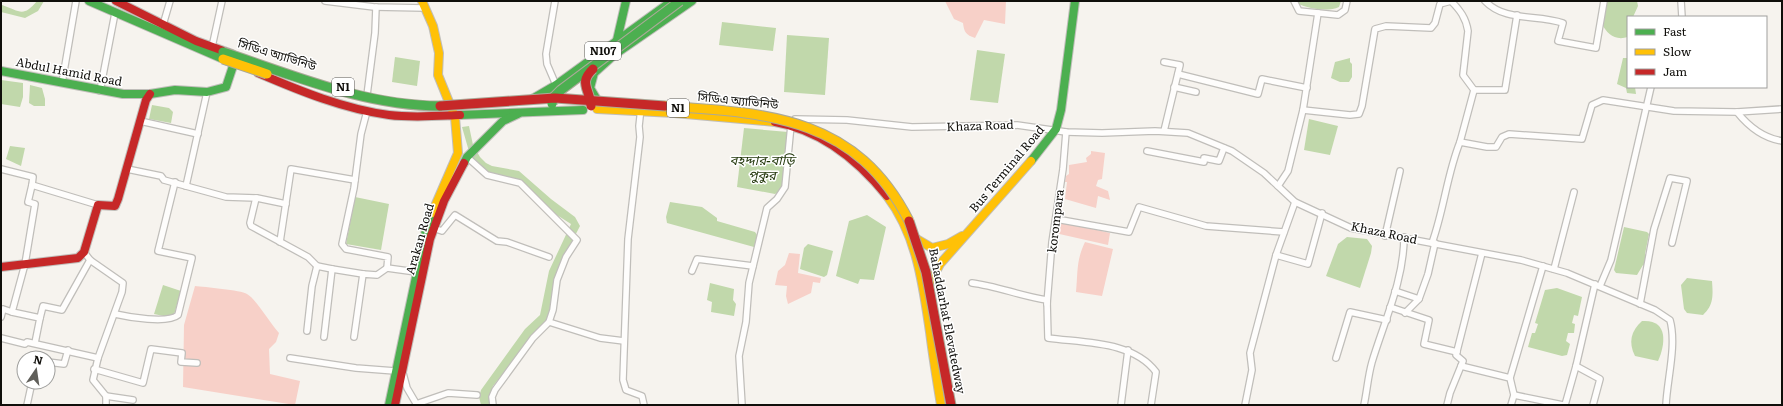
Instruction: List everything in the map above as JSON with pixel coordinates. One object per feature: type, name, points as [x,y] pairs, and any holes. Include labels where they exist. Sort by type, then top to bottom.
[{"type":"main road","points":[[89,1],[115,13],[210,50]]},
{"type":"main road","name":"সিডিএ অ্যাভিনিউ","points":[[116,1],[210,50],[223,55],[367,95],[417,103],[532,99],[642,107],[755,112],[770,115],[827,135],[849,148],[883,181],[901,208],[914,238],[928,287],[955,405]]},
{"type":"main road","points":[[617,40],[626,1]]},
{"type":"main road","name":"N107","points":[[532,99],[556,85],[672,1]]},
{"type":"main road","points":[[553,101],[590,67],[680,1]]},
{"type":"main road","points":[[591,104],[585,90],[585,82],[588,74],[687,1]]},
{"type":"main road","name":"N107","points":[[591,104],[590,88],[594,73],[614,55],[692,1]]},
{"type":"main road","name":"Bus Terminal Road","points":[[928,287],[940,264],[970,232],[1036,155],[1056,129],[1061,110],[1075,1]]},
{"type":"main road","name":"Arakan Road","points":[[395,405],[399,369],[416,272],[427,225],[458,153],[455,117],[438,75],[439,53],[433,26],[424,4]]},
{"type":"main road","name":"সিডিএ অ্যাভিনিউ","points":[[223,55],[234,64],[306,93],[367,111],[421,118],[455,117],[524,113],[591,104]]},
{"type":"main road","name":"Bahaddarhat Elevatedway","points":[[223,55],[343,92],[398,103],[422,106],[456,106],[553,101],[769,119],[810,132],[850,155],[867,170],[888,196],[906,225],[915,247],[922,274],[946,405]]},
{"type":"main road","name":"Abdul Hamid Road","points":[[1,72],[100,91],[123,94],[150,94],[175,90],[207,92],[226,87],[234,64]]},
{"type":"main road","points":[[1,267],[78,258],[84,252],[98,205],[115,206],[150,94]]},
{"type":"main road","name":"Bahaddarhat Elevatedway","points":[[591,104],[770,115],[808,126],[840,143],[864,161],[880,176],[897,200],[910,222],[922,253],[929,279],[951,405]]},
{"type":"main road","name":"সিডিএ অ্যাভিনিউ","points":[[642,107],[779,123],[792,123],[802,130],[838,148],[858,163],[877,183],[890,201],[910,238],[922,280],[941,405]]},
{"type":"main road","name":"Arakan Road","points":[[389,405],[433,228],[444,201],[467,158],[503,121],[515,115],[524,113]]},
{"type":"main road","name":"Bus Terminal Road","points":[[914,238],[926,245],[936,248],[948,244],[970,232]]},
{"type":"street","points":[[62,83],[76,1]]},
{"type":"street","points":[[163,25],[170,1]]},
{"type":"street","points":[[210,50],[222,1]]},
{"type":"street","points":[[325,1],[376,7],[424,4]]},
{"type":"street","points":[[555,1],[546,54],[547,64],[556,85]]},
{"type":"street","points":[[1294,1],[1299,10],[1338,15],[1345,10],[1347,1]]},
{"type":"street","points":[[1303,110],[1350,115],[1359,114],[1362,106],[1375,29],[1386,26],[1431,28],[1436,23],[1440,2],[1451,1],[1463,15],[1467,25],[1468,31],[1463,75],[1474,90]]},
{"type":"street","points":[[1485,1],[1501,13],[1554,20],[1563,23],[1558,41],[1596,48],[1604,1]]},
{"type":"street","points":[[1681,1],[1682,16]]},
{"type":"street","points":[[367,95],[375,33],[376,7]]},
{"type":"street","points":[[100,91],[115,13]]},
{"type":"street","points":[[1278,186],[1288,171],[1303,110],[1318,13]]},
{"type":"street","points":[[1474,90],[1505,90],[1518,15]]},
{"type":"street","points":[[1164,62],[1180,65],[1164,131]]},
{"type":"street","points":[[1178,74],[1258,94],[1262,79],[1307,88]]},
{"type":"street","points":[[1174,87],[1196,92]]},
{"type":"street","points":[[1514,395],[1564,405],[1576,366],[1597,285],[1611,260],[1651,88]]},
{"type":"street","points":[[1406,313],[1419,299],[1428,274],[1453,161],[1460,142],[1474,90]]},
{"type":"street","points":[[186,186],[207,92]]},
{"type":"street","points":[[1460,142],[1487,147],[1496,147],[1502,136],[1509,134],[1582,139],[1592,104],[1603,100],[1690,112],[1737,112],[1777,108],[1782,109]]},
{"type":"street","points":[[642,107],[628,239],[623,380],[626,390],[642,396],[644,405]]},
{"type":"street","points":[[367,111],[361,134],[355,180],[342,244],[346,248],[388,258],[387,268]]},
{"type":"street","points":[[1737,112],[1747,125],[1771,139],[1782,141]]},
{"type":"street","name":"Khaza Road","points":[[792,123],[848,120],[920,127],[1017,125],[1056,129],[1066,132],[1102,133],[1164,131],[1188,133],[1232,151],[1264,173],[1295,202],[1322,213],[1351,228],[1385,236],[1404,237],[1434,243],[1554,269],[1597,285],[1666,316],[1670,320],[1672,327],[1671,362],[1666,405]]},
{"type":"street","points":[[140,122],[198,134]]},
{"type":"street","points":[[742,405],[739,356],[752,268],[766,208],[777,199],[785,187],[792,123]]},
{"type":"street","name":"korompara","points":[[1047,311],[1066,132]]},
{"type":"street","points":[[1147,151],[1204,162],[1204,158],[1220,161],[1224,148]]},
{"type":"street","points":[[467,158],[487,175],[520,182],[540,204],[564,225],[577,240],[566,257],[557,280],[553,310],[549,322],[533,338],[495,390],[492,397],[493,405]]},
{"type":"street","points":[[1,169],[34,178],[28,202],[35,204],[25,264],[12,312]]},
{"type":"street","points":[[127,169],[162,176],[164,180],[226,197],[256,198],[286,204]]},
{"type":"street","points":[[280,242],[290,169],[355,180]]},
{"type":"street","points":[[1385,236],[1400,171]]},
{"type":"street","points":[[1640,304],[1654,229],[1670,178],[1687,181],[1672,243]]},
{"type":"street","points":[[115,314],[132,318],[169,319],[175,318],[178,315],[192,258],[158,251],[174,182]]},
{"type":"street","points":[[32,185],[98,205]]},
{"type":"street","points":[[1554,269],[1574,192]]},
{"type":"street","points":[[256,198],[250,223],[251,226],[308,257],[317,266],[377,275],[387,268],[416,272]]},
{"type":"street","points":[[1245,405],[1252,370],[1250,353],[1276,255],[1295,202]]},
{"type":"street","points":[[1056,219],[1129,232],[1139,207],[1206,226],[1284,232]]},
{"type":"street","points":[[1276,255],[1308,264],[1322,213]]},
{"type":"street","points":[[433,228],[442,231],[455,215],[497,241],[507,242],[549,257]]},
{"type":"street","points":[[1364,405],[1372,363],[1387,320],[1404,253],[1404,237]]},
{"type":"street","points":[[84,252],[90,260],[123,283],[122,292],[115,314],[94,369],[92,380],[106,396],[133,400]]},
{"type":"street","points":[[1447,405],[1450,393],[1463,361],[1456,355],[1482,253]]},
{"type":"street","points":[[692,271],[697,259],[752,268]]},
{"type":"street","points":[[35,343],[44,306],[62,310],[90,260]]},
{"type":"street","points":[[306,331],[312,286],[317,266]]},
{"type":"street","points":[[1511,405],[1514,395],[1510,378],[1543,266]]},
{"type":"street","points":[[324,337],[332,269]]},
{"type":"street","points":[[354,337],[363,274]]},
{"type":"street","points":[[972,283],[984,284],[1028,298],[1047,300],[1048,338],[1080,340],[1128,350],[1132,355],[1149,363],[1156,372],[1151,405]]},
{"type":"street","points":[[1394,291],[1419,299]]},
{"type":"street","points":[[1390,308],[1429,320],[1424,344],[1457,352]]},
{"type":"street","points":[[1,317],[2,309],[40,318]]},
{"type":"street","points":[[1336,358],[1350,312],[1387,320]]},
{"type":"street","points":[[549,322],[600,338],[624,341]]},
{"type":"street","points":[[1,338],[25,344],[27,342],[35,343],[98,358]]},
{"type":"street","points":[[94,369],[143,382],[151,349],[182,353],[181,362],[197,363]]},
{"type":"street","points":[[56,363],[64,364],[68,350]]},
{"type":"street","points":[[1121,405],[1128,350]]},
{"type":"street","points":[[290,358],[356,368],[399,369],[416,404],[448,393],[477,395]]},
{"type":"street","points":[[1461,366],[1510,378]]},
{"type":"street","points":[[1576,366],[1600,379],[1593,405]]},
{"type":"street","points":[[27,405],[30,390]]},
{"type":"street","points":[[106,396],[106,405]]},
{"type":"shaded area","points":[[945,1],[1006,1],[1005,24],[984,20],[975,38],[972,37],[966,33],[963,23],[954,19]]},
{"type":"shaded area","points":[[1091,151],[1105,153],[1102,179],[1098,180],[1096,186],[1108,191],[1110,200],[1098,196],[1096,208],[1065,199],[1067,182],[1065,182],[1066,176],[1069,174],[1069,165],[1087,162],[1086,158],[1091,154]]},
{"type":"shaded area","points":[[1057,221],[1110,233],[1108,245],[1055,233]]},
{"type":"shaded area","points":[[1085,242],[1113,249],[1102,296],[1076,292],[1077,272]]},
{"type":"shaded area","points":[[789,253],[800,254],[798,273],[821,278],[820,283],[813,282],[811,293],[788,304],[786,296],[787,286],[775,285],[778,271],[785,265]]},
{"type":"shaded area","points":[[195,286],[230,290],[247,294],[255,301],[279,333],[276,342],[269,349],[270,374],[300,381],[295,405],[183,387],[184,325]]},
{"type":"water","points":[[37,1],[44,1],[38,11],[25,18],[1,12],[2,5],[21,12],[28,10]]},
{"type":"water","points":[[1298,1],[1341,1],[1339,7],[1324,10],[1307,7],[1297,3]]},
{"type":"water","points":[[1605,1],[1637,1],[1638,6],[1633,16],[1627,16],[1627,37],[1619,38],[1612,36],[1602,24]]},
{"type":"water","points":[[722,22],[776,28],[773,51],[719,45]]},
{"type":"water","points":[[787,35],[829,38],[825,95],[784,92]]},
{"type":"water","points":[[977,50],[1005,54],[998,103],[970,100]]},
{"type":"water","points":[[395,57],[420,61],[417,86],[392,82]]},
{"type":"water","points":[[1350,58],[1350,62],[1352,64],[1352,77],[1349,82],[1340,82],[1331,78],[1335,62]]},
{"type":"water","points":[[1623,58],[1627,58],[1627,88],[1635,88],[1636,94],[1627,93],[1626,88],[1617,84]]},
{"type":"water","points":[[1,80],[23,83],[23,97],[20,107],[1,104]]},
{"type":"water","points":[[30,85],[42,88],[45,106],[34,106],[29,103]]},
{"type":"water","points":[[152,105],[169,108],[173,112],[171,123],[149,119]]},
{"type":"water","points":[[1309,119],[1338,126],[1330,155],[1304,150]]},
{"type":"water","points":[[469,126],[473,145],[480,157],[486,163],[492,166],[519,171],[551,199],[575,217],[580,226],[555,279],[549,317],[493,386],[490,396],[491,405],[481,405],[479,397],[481,390],[525,329],[540,315],[549,271],[571,224],[549,210],[526,185],[519,180],[490,174],[474,160],[468,148],[462,127]]},
{"type":"water","name":"বহদ্দার-বাড়ি পুকুর","points":[[744,128],[788,132],[782,190],[775,194],[737,187]]},
{"type":"water","points":[[10,146],[25,148],[21,166],[6,159]]},
{"type":"water","points":[[355,197],[389,204],[381,250],[346,244]]},
{"type":"water","points":[[670,202],[702,207],[717,218],[717,221],[755,232],[757,235],[754,247],[667,223],[666,217]]},
{"type":"water","points":[[867,215],[886,227],[874,280],[860,279],[858,284],[836,276],[849,221]]},
{"type":"water","points":[[1624,227],[1647,232],[1649,234],[1645,254],[1645,266],[1643,265],[1637,275],[1616,273],[1614,270]]},
{"type":"water","points":[[1347,237],[1367,239],[1372,246],[1360,288],[1326,276],[1338,244]]},
{"type":"water","points":[[808,244],[833,251],[827,275],[824,277],[800,269],[804,248]]},
{"type":"water","points":[[1687,278],[1712,281],[1711,304],[1703,315],[1687,313],[1684,309],[1681,285]]},
{"type":"water","points":[[710,283],[734,289],[733,300],[736,304],[734,316],[711,312],[712,302],[707,300]]},
{"type":"water","points":[[163,285],[181,291],[174,315],[168,317],[154,314]]},
{"type":"water","points":[[1557,288],[1582,297],[1578,316],[1574,315],[1572,323],[1575,324],[1574,333],[1568,333],[1566,341],[1570,344],[1567,355],[1562,356],[1528,347],[1532,333],[1535,333],[1538,324],[1535,323],[1545,290]]},
{"type":"water","points":[[1642,321],[1650,321],[1657,324],[1661,328],[1663,334],[1663,347],[1658,361],[1635,356],[1633,351],[1631,341],[1633,333]]},
{"type":"traffic: fast","points":[[89,1],[230,62]]},
{"type":"traffic: fast","points":[[617,40],[626,1]]},
{"type":"traffic: fast","points":[[532,99],[556,85],[672,1]]},
{"type":"traffic: fast","points":[[552,104],[553,98],[561,90],[680,1]]},
{"type":"traffic: fast","points":[[596,98],[590,88],[594,73],[614,55],[692,1]]},
{"type":"traffic: fast","points":[[1031,161],[1056,129],[1061,110],[1075,1]]},
{"type":"traffic: fast","points":[[223,52],[330,88],[357,95],[412,105],[440,106]]},
{"type":"traffic: fast","points":[[1,71],[123,94],[150,94],[175,90],[207,92],[226,87],[234,63]]},
{"type":"traffic: fast","points":[[460,115],[583,110]]},
{"type":"traffic: fast","points":[[464,163],[467,157],[503,121],[518,114]]},
{"type":"traffic: fast","points":[[389,405],[427,225],[432,213]]},
{"type":"traffic: slow","points":[[422,1],[433,26],[439,53],[438,75],[455,117],[458,153],[432,213]]},
{"type":"traffic: slow","points":[[223,59],[267,74]]},
{"type":"traffic: slow","points":[[665,106],[740,112],[774,118],[806,127],[836,141],[863,160],[888,186],[909,221]]},
{"type":"traffic: slow","points":[[597,109],[674,113],[775,122]]},
{"type":"traffic: slow","points":[[929,285],[940,264],[1031,161]]},
{"type":"traffic: slow","points":[[887,196],[905,227],[917,261],[925,296],[941,405]]},
{"type":"traffic: slow","points":[[915,238],[932,248],[948,244],[962,236]]},
{"type":"traffic: jam","points":[[116,1],[196,41],[232,54]]},
{"type":"traffic: jam","points":[[591,106],[586,86],[586,78],[593,69]]},
{"type":"traffic: jam","points":[[258,73],[339,104],[372,112],[407,116],[460,115]]},
{"type":"traffic: jam","points":[[1,267],[78,258],[84,252],[98,205],[115,206],[118,199],[146,100],[150,94]]},
{"type":"traffic: jam","points":[[440,106],[555,98],[665,106]]},
{"type":"traffic: jam","points":[[775,122],[808,132],[837,148],[864,170],[887,196]]},
{"type":"traffic: jam","points":[[395,405],[430,239],[444,201],[464,163]]},
{"type":"traffic: jam","points":[[909,221],[926,272],[951,405]]}]
